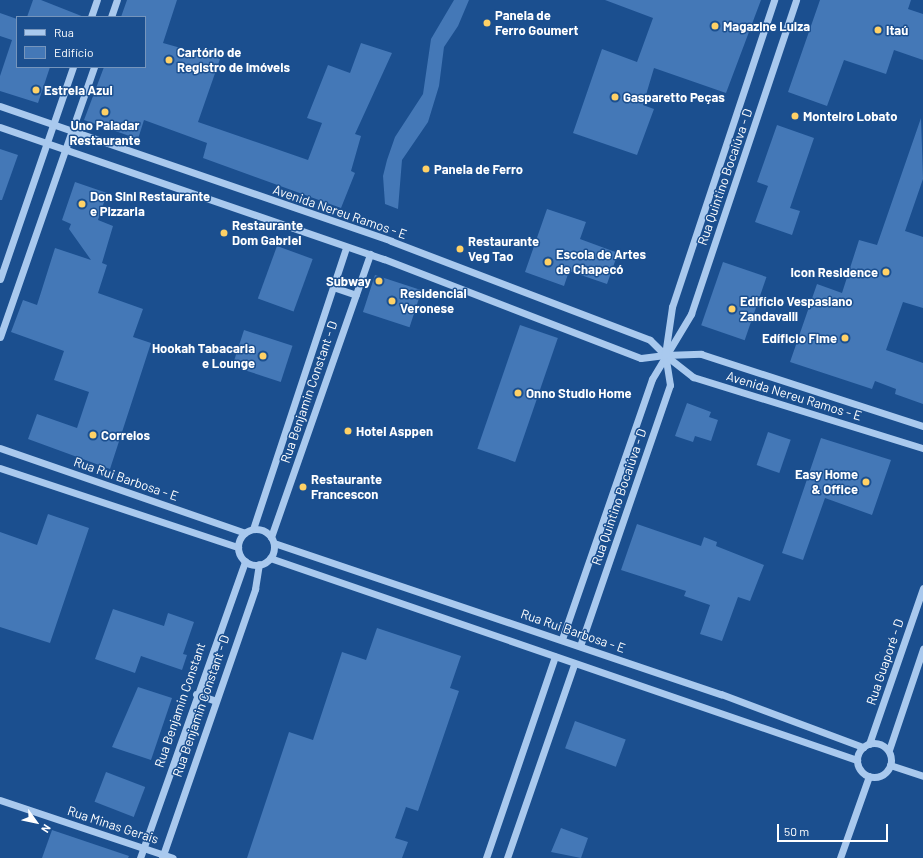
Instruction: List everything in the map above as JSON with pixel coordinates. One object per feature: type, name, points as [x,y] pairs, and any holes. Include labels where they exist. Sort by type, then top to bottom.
[{"type":"street","points":[[91,16],[97,0]]},
{"type":"street","points":[[111,16],[117,0]]},
{"type":"street","name":"Rua Quintino Bocaiúva - D","points":[[580,646],[670,385],[665,355],[672,307],[774,0]]},
{"type":"street","name":"Rua Quintino Bocaiúva - D","points":[[562,639],[652,379],[665,355],[691,314],[796,0]]},
{"type":"street","points":[[0,279],[74,68]]},
{"type":"street","points":[[0,337],[94,68]]},
{"type":"street","name":"Avenida Nereu Ramos - E","points":[[0,106],[390,241],[650,340],[665,355],[693,377],[923,448]]},
{"type":"street","name":"Avenida Nereu Ramos - E","points":[[0,127],[370,254],[641,358],[665,355],[701,354],[923,426]]},
{"type":"street","name":"Rua Benjamin Constant - D","points":[[253,529],[346,246]]},
{"type":"street","name":"Rua Benjamin Constant - D","points":[[272,540],[370,254]]},
{"type":"street","points":[[332,287],[356,295]]},
{"type":"street","name":"Rua Rui Barbosa - E","points":[[0,448],[245,533]]},
{"type":"street","points":[[0,468],[238,547],[245,561],[259,564],[270,558],[574,664],[857,760],[863,772],[869,776],[882,775],[890,764],[889,750],[923,650]]},
{"type":"street","points":[[238,547],[245,533],[253,529],[263,530],[272,540],[270,558]]},
{"type":"street","name":"Rua Rui Barbosa - E","points":[[272,540],[866,745]]},
{"type":"street","name":"Rua Benjamin Constant","points":[[140,858],[196,694],[245,561]]},
{"type":"street","name":"Rua Benjamin Constant - D","points":[[162,856],[255,588],[259,564]]},
{"type":"street","name":"Rua Guaporé - D","points":[[866,745],[923,588]]},
{"type":"street","points":[[486,858],[556,657]]},
{"type":"street","points":[[507,858],[574,664]]},
{"type":"street","points":[[196,694],[216,701]]},
{"type":"street","points":[[857,760],[866,745],[889,750]]},
{"type":"street","points":[[890,764],[923,776]]},
{"type":"street","points":[[840,858],[869,776]]},
{"type":"street","name":"Rua Minas Gerais","points":[[0,800],[143,848],[162,856],[173,858]]},
{"type":"building","points":[[33,0],[41,0],[81,16],[27,16]]},
{"type":"building","points":[[127,0],[177,0],[163,43],[220,59],[198,122],[308,160],[322,123],[307,118],[328,65],[350,73],[361,43],[392,53],[355,134],[361,136],[351,171],[355,173],[341,208],[203,158],[207,143],[144,120],[138,139],[84,120],[104,68],[146,68],[146,16],[121,16]]},
{"type":"building","points":[[454,0],[469,0],[458,26],[444,47],[439,86],[428,122],[402,160],[398,209],[385,204],[383,176],[387,160],[395,137],[423,94],[431,39]]},
{"type":"building","points":[[605,0],[761,0],[726,93],[654,68],[643,105],[654,109],[637,155],[573,133],[602,49],[637,62],[653,18]]},
{"type":"building","points":[[820,0],[911,0],[908,9],[923,14],[923,60],[894,50],[886,74],[844,60],[827,106],[788,92]]},
{"type":"building","points":[[0,13],[16,19],[16,68],[50,68],[38,103],[0,91],[0,76],[12,40],[0,36]]},
{"type":"building","points":[[921,118],[923,179],[905,231],[923,237],[923,308],[903,302],[886,350],[923,363],[923,404],[895,394],[896,389],[875,381],[872,389],[790,362],[817,284],[842,293],[859,240],[877,245]]},
{"type":"building","points":[[777,125],[814,138],[790,208],[800,211],[792,235],[755,222],[768,186],[757,182]]},
{"type":"building","points":[[0,149],[18,155],[2,200],[0,200]]},
{"type":"building","points":[[75,182],[107,193],[98,220],[113,226],[102,263],[107,265],[98,293],[143,309],[133,337],[151,343],[110,469],[28,439],[37,414],[77,428],[89,392],[54,380],[64,351],[11,332],[23,300],[37,305],[55,248],[91,260],[69,229],[71,224],[62,220]]},
{"type":"building","points":[[547,209],[586,222],[580,239],[618,253],[607,284],[569,271],[564,286],[525,272]]},
{"type":"building","points":[[277,246],[313,259],[294,312],[258,299]]},
{"type":"building","name":"Edifício Vespasiano Zandavalli","points":[[723,262],[766,277],[745,340],[701,325]]},
{"type":"building","name":"Residencial Veronese","points":[[375,275],[422,290],[410,327],[363,312]]},
{"type":"building","name":"Onno Studio Home","points":[[520,325],[558,338],[515,462],[477,449]]},
{"type":"building","name":"Hookah Tabacaria e Lounge","points":[[244,330],[293,346],[281,382],[232,366]]},
{"type":"building","points":[[687,403],[711,412],[709,417],[718,420],[711,441],[695,436],[693,442],[675,436]]},
{"type":"building","points":[[768,432],[791,440],[779,473],[757,465]]},
{"type":"building","points":[[821,438],[891,460],[872,515],[825,498],[803,560],[782,553]]},
{"type":"building","points":[[48,514],[89,528],[50,643],[0,627],[0,532],[37,545]]},
{"type":"building","points":[[637,524],[701,546],[704,537],[717,542],[716,546],[764,565],[750,601],[738,597],[722,641],[700,634],[710,605],[684,596],[686,591],[621,570]]},
{"type":"building","points":[[113,609],[164,626],[168,613],[194,622],[183,654],[187,655],[182,670],[141,656],[135,673],[95,659]]},
{"type":"building","points":[[377,628],[461,656],[450,688],[459,691],[418,811],[406,807],[395,838],[408,842],[402,858],[247,858],[289,732],[313,740],[342,652],[366,660]]},
{"type":"building","points":[[138,687],[172,698],[151,760],[112,747]]},
{"type":"building","points":[[575,721],[626,739],[616,767],[565,748]]},
{"type":"building","points":[[106,772],[145,787],[134,817],[95,802]]},
{"type":"building","points":[[561,828],[588,838],[581,858],[551,852]]},
{"type":"building","points":[[52,830],[129,856],[128,858],[42,858]]},
{"type":"place","name":"Panela de Ferro Goumert","points":[[487,23]]},
{"type":"place","name":"Magazine Luiza","points":[[715,26]]},
{"type":"place","name":"Itaú","points":[[878,30]]},
{"type":"place","name":"Cartório de Registro de Imóveis","points":[[169,60]]},
{"type":"place","name":"Estrela Azul","points":[[36,90]]},
{"type":"place","name":"Gasparetto Peças","points":[[615,97]]},
{"type":"place","name":"Uno Paladar Restaurante","points":[[105,112]]},
{"type":"place","name":"Monteiro Lobato","points":[[795,116]]},
{"type":"place","name":"Panela de Ferro","points":[[426,169]]},
{"type":"place","name":"Don Sini Restaurante e Pizzaria","points":[[82,204]]},
{"type":"place","name":"Restaurante Dom Gabriel","points":[[224,233]]},
{"type":"place","name":"Restaurante Veg Tao","points":[[460,249]]},
{"type":"place","name":"Escola de Artes de Chapecó","points":[[548,262]]},
{"type":"place","name":"Icon Residence","points":[[886,272]]},
{"type":"place","name":"Subway","points":[[379,281]]},
{"type":"place","name":"Residencial Veronese","points":[[392,301]]},
{"type":"place","name":"Edifício Vespasiano Zandavalli","points":[[732,309]]},
{"type":"place","name":"Edíficio Fime","points":[[845,338]]},
{"type":"place","name":"Hookah Tabacaria e Lounge","points":[[263,356]]},
{"type":"place","name":"Onno Studio Home","points":[[518,393]]},
{"type":"place","name":"Hotel Asppen","points":[[348,431]]},
{"type":"place","name":"Correios","points":[[93,435]]},
{"type":"place","name":"Easy Home & Office","points":[[866,482]]},
{"type":"place","name":"Restaurante Francescon","points":[[303,487]]}]
